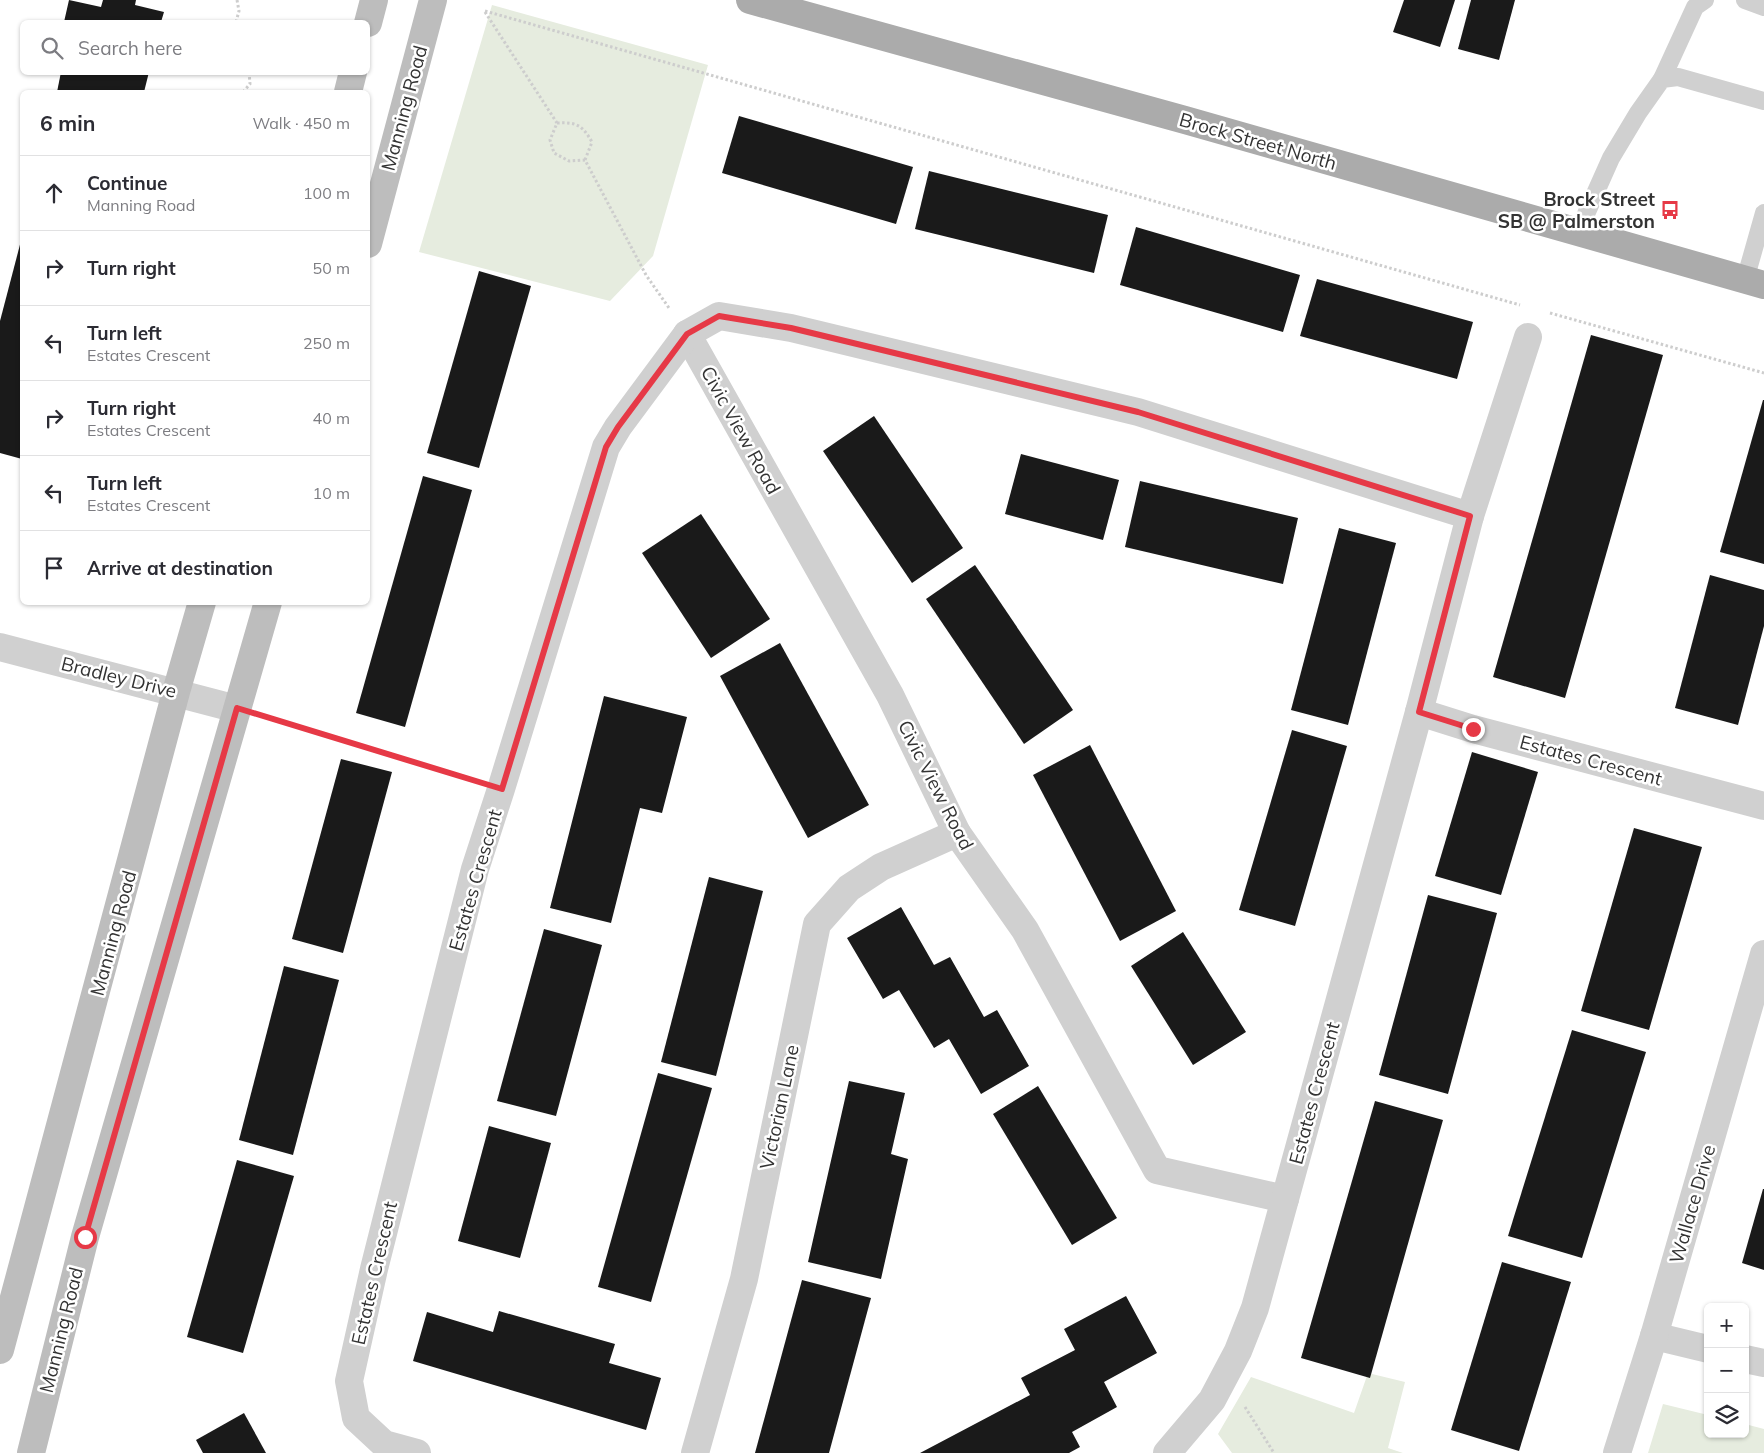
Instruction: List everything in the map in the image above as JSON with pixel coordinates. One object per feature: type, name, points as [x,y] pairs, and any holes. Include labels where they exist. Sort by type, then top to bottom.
[{"type":"main road","points":[[369,20],[374,0]]},
{"type":"main road","name":"Manning Road","points":[[370,236],[433,0]]},
{"type":"main road","name":"Brock Street North","points":[[750,0],[1185,120],[1754,282]]},
{"type":"main road","points":[[349,90],[353,75]]},
{"type":"main road","name":"Manning Road","points":[[0,1350],[176,692],[201,605]]},
{"type":"main road","name":"Manning Road","points":[[31,1453],[85,1237],[267,605]]},
{"type":"street","name":"Estates Crescent","points":[[417,1453],[384,1444],[356,1418],[349,1381],[374,1269],[475,870],[502,789],[606,447],[618,427],[687,334],[719,316],[791,328],[1138,412],[1470,516]]},
{"type":"street","name":"Civic View Road","points":[[687,334],[890,696],[957,833],[1025,930],[1157,1170],[1285,1199]]},
{"type":"street","name":"Estates Crescent","points":[[1167,1453],[1212,1400],[1238,1350],[1255,1308],[1419,712],[1470,516],[1528,337]]},
{"type":"street","name":"Bradley Drive","points":[[0,648],[237,708]]},
{"type":"street","name":"Estates Crescent","points":[[1419,712],[1473,729],[1764,806]]},
{"type":"street","name":"Victorian Lane","points":[[695,1453],[744,1279],[817,924],[849,888],[873,872],[957,833]]},
{"type":"street","name":"Wallace Drive","points":[[1617,1453],[1654,1336],[1764,954]]},
{"type":"street","points":[[1654,1336],[1704,1349]]},
{"type":"street","points":[[1749,1360],[1764,1363]]},
{"type":"lane","points":[[1578,232],[1611,158],[1638,113],[1662,79],[1695,7],[1705,0]]},
{"type":"lane","points":[[1745,0],[1764,7]]},
{"type":"lane","points":[[1662,79],[1678,77],[1764,101]]},
{"type":"lane","points":[[1754,282],[1764,213]]},
{"type":"path","points":[[237,0],[239,11],[237,20]]},
{"type":"path","points":[[557,123],[485,11],[1526,306]]},
{"type":"path","points":[[245,90],[250,84],[249,75]]},
{"type":"path","points":[[557,123],[573,122],[585,130],[592,142],[585,160],[646,276],[687,334]]},
{"type":"path","points":[[557,123],[550,140],[554,153],[569,161],[585,160]]},
{"type":"path","points":[[1545,312],[1764,372]]},
{"type":"path","points":[[237,708],[502,789]]},
{"type":"path","points":[[1225,1375],[1274,1453]]},
{"type":"shaded area","points":[[492,5],[708,65],[653,256],[610,301],[419,252]]},
{"type":"shaded area","points":[[1368,1373],[1405,1382],[1388,1448],[1403,1453],[1232,1453],[1218,1434],[1251,1377],[1354,1413]]},
{"type":"shaded area","points":[[1663,1404],[1704,1414],[1704,1438],[1749,1438],[1749,1425],[1764,1429],[1764,1453],[1648,1453]]},
{"type":"building","points":[[69,0],[101,7],[103,0],[136,0],[135,5],[164,12],[162,20],[64,20]]},
{"type":"building","points":[[1404,0],[1455,0],[1440,47],[1393,32]]},
{"type":"building","points":[[1471,0],[1515,0],[1499,60],[1458,49]]},
{"type":"building","points":[[60,75],[148,75],[144,90],[57,90]]},
{"type":"building","points":[[739,116],[913,167],[896,224],[722,173]]},
{"type":"building","points":[[929,171],[1108,215],[1094,273],[915,229]]},
{"type":"building","points":[[1136,227],[1300,275],[1283,332],[1120,285]]},
{"type":"building","points":[[20,245],[20,458],[0,453],[0,321]]},
{"type":"building","points":[[479,271],[531,286],[479,468],[427,453]]},
{"type":"building","points":[[1317,279],[1473,322],[1457,379],[1300,336]]},
{"type":"building","points":[[1591,335],[1663,355],[1565,698],[1493,677]]},
{"type":"building","points":[[1764,400],[1764,564],[1720,552]]},
{"type":"building","points":[[874,416],[963,548],[912,583],[823,451]]},
{"type":"building","points":[[1021,454],[1119,480],[1103,540],[1005,514]]},
{"type":"building","points":[[423,476],[472,490],[405,727],[356,713]]},
{"type":"building","points":[[1140,481],[1298,518],[1283,584],[1125,547]]},
{"type":"building","points":[[701,514],[770,619],[711,658],[642,553]]},
{"type":"building","points":[[1339,528],[1396,543],[1348,725],[1291,710]]},
{"type":"building","points":[[975,565],[1073,710],[1024,744],[926,599]]},
{"type":"building","points":[[1710,575],[1764,590],[1764,626],[1738,725],[1675,708]]},
{"type":"building","points":[[780,643],[869,805],[808,838],[720,676]]},
{"type":"building","points":[[604,696],[687,717],[662,813],[640,808],[611,923],[550,908]]},
{"type":"building","points":[[1292,730],[1347,746],[1295,926],[1239,910]]},
{"type":"building","points":[[1090,745],[1176,911],[1120,941],[1033,775]]},
{"type":"building","points":[[1472,752],[1538,772],[1501,895],[1435,876]]},
{"type":"building","points":[[341,759],[392,772],[343,953],[292,939]]},
{"type":"building","points":[[1634,828],[1702,847],[1649,1030],[1581,1011]]},
{"type":"building","points":[[709,877],[763,891],[716,1076],[661,1062]]},
{"type":"building","points":[[1428,895],[1497,913],[1448,1094],[1379,1075]]},
{"type":"building","points":[[901,907],[934,965],[950,957],[984,1017],[997,1010],[1029,1066],[981,1094],[949,1039],[934,1048],[899,990],[883,999],[847,938]]},
{"type":"building","points":[[544,929],[602,945],[556,1116],[497,1101]]},
{"type":"building","points":[[1183,932],[1246,1032],[1193,1065],[1131,966]]},
{"type":"building","points":[[284,966],[339,980],[293,1155],[239,1140]]},
{"type":"building","points":[[1572,1030],[1646,1052],[1582,1258],[1508,1236]]},
{"type":"building","points":[[658,1073],[712,1088],[651,1302],[598,1287]]},
{"type":"building","points":[[849,1081],[905,1093],[891,1154],[908,1159],[881,1279],[808,1262]]},
{"type":"building","points":[[1038,1086],[1117,1218],[1072,1245],[993,1114]]},
{"type":"building","points":[[1375,1101],[1443,1120],[1370,1378],[1301,1358]]},
{"type":"building","points":[[489,1126],[551,1143],[520,1258],[458,1241]]},
{"type":"building","points":[[237,1160],[294,1176],[243,1353],[187,1337]]},
{"type":"building","points":[[1764,1189],[1764,1270],[1742,1263]]},
{"type":"building","points":[[1502,1262],[1571,1282],[1519,1451],[1451,1430]]},
{"type":"building","points":[[802,1280],[871,1298],[829,1453],[755,1453]]},
{"type":"building","points":[[1126,1296],[1157,1353],[1104,1382],[1117,1407],[1072,1432],[1080,1447],[1069,1453],[920,1453],[1030,1395],[1021,1378],[1075,1350],[1064,1329]]},
{"type":"building","points":[[499,1311],[615,1344],[609,1363],[661,1378],[646,1430],[413,1361],[427,1312],[493,1332]]},
{"type":"building","points":[[244,1413],[266,1453],[203,1453],[196,1440]]},
{"type":"place","name":"Brock Street SB @ Palmerston","points":[[1670,210]]},
{"type":"route","points":[[85,1237],[237,708],[296,728],[502,789],[606,447],[618,427],[687,334],[719,316],[791,328],[1138,412],[1470,516],[1419,712],[1473,729]]}]
